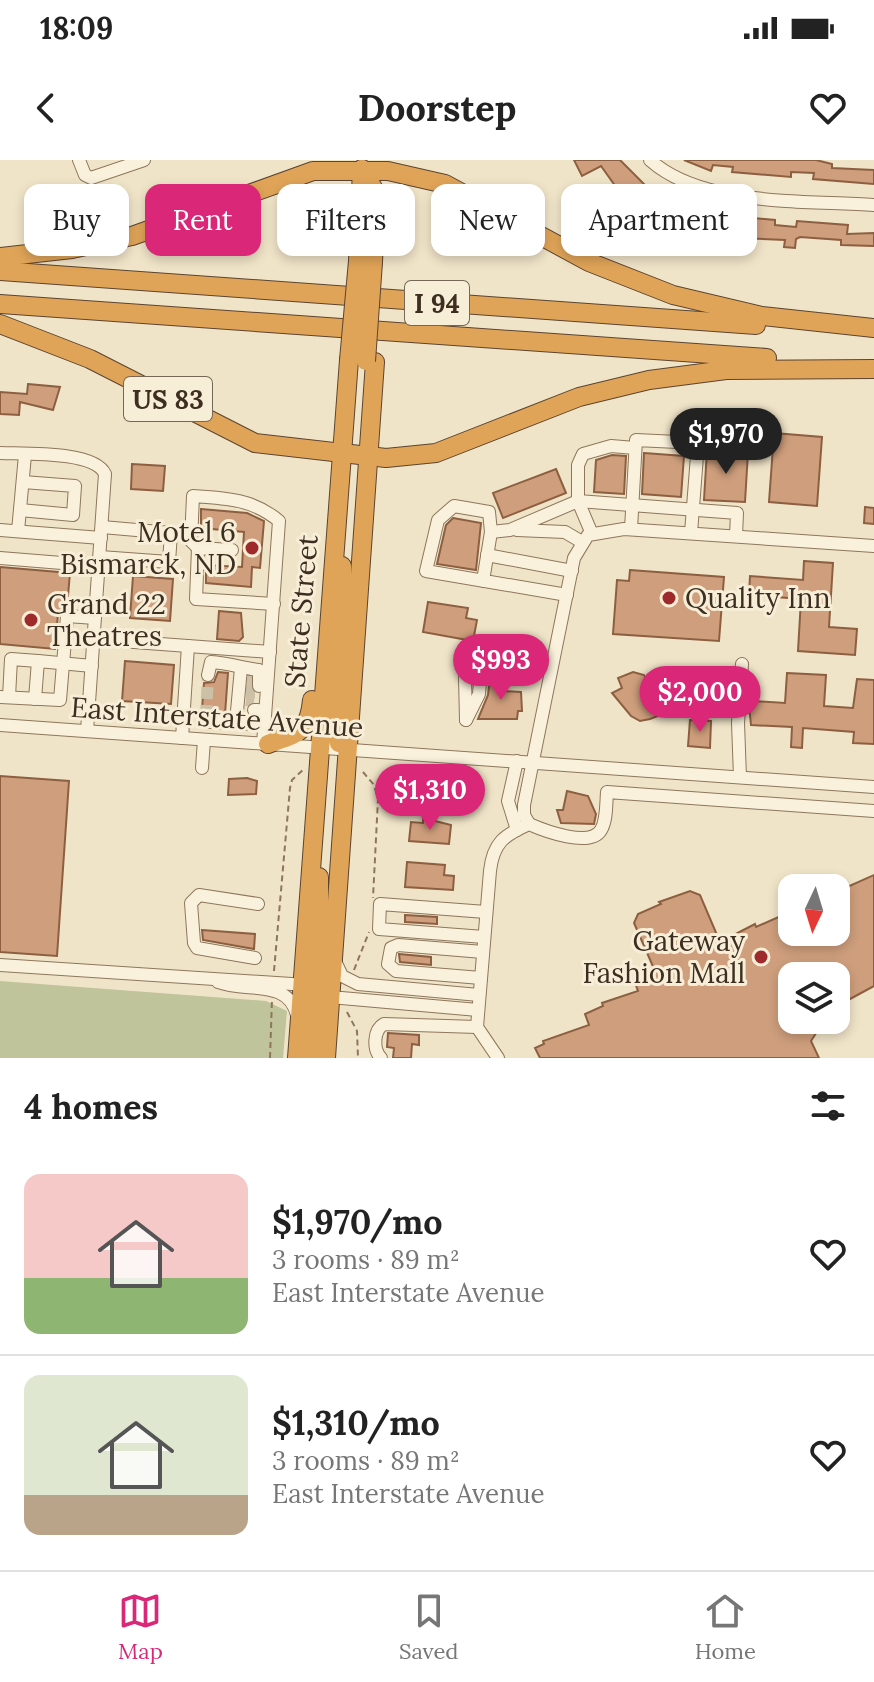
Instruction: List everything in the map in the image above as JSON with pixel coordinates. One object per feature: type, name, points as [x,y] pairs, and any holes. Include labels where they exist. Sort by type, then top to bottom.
[{"type":"highway","points":[[0,257],[118,240],[188,218],[303,173],[335,168],[388,171],[445,184],[589,262],[673,295],[762,316],[874,331]]},
{"type":"highway","points":[[362,169],[376,193],[370,262]]},
{"type":"highway","name":"State Street","points":[[362,169],[360,207],[370,262]]},
{"type":"highway","name":"State Street","points":[[326,1058],[316,990],[312,831],[341,455],[363,361],[370,262],[388,171]]},
{"type":"highway","name":"I 94","points":[[0,271],[874,331]]},
{"type":"highway","name":"I 94","points":[[0,304],[874,368]]},
{"type":"highway","name":"US 83","points":[[0,324],[111,369],[244,439],[265,446],[341,455]]},
{"type":"highway","points":[[363,361],[355,428],[368,457]]},
{"type":"highway","name":"State Street","points":[[302,1056],[299,1024],[333,957],[370,427],[363,361]]},
{"type":"highway","points":[[341,455],[415,457],[436,453],[579,397],[649,380],[726,370],[874,368]]},
{"type":"highway","points":[[349,709],[358,686],[377,477],[386,469],[415,457]]},
{"type":"highway","points":[[266,744],[295,735],[310,720],[323,575],[336,519]]},
{"type":"highway","points":[[336,519],[344,601],[336,733],[346,751]]},
{"type":"highway","points":[[318,748],[329,755],[335,770],[327,890],[333,957]]},
{"type":"highway","points":[[302,1056],[316,990]]},
{"type":"street","points":[[79,160],[85,175],[91,178],[144,160]]},
{"type":"street","points":[[650,160],[686,184],[724,194],[874,205]]},
{"type":"street","points":[[691,533],[698,437],[742,440]]},
{"type":"street","points":[[631,529],[636,440],[698,443]]},
{"type":"street","points":[[523,827],[532,762],[572,571],[587,538],[578,501],[578,465],[583,454],[611,446],[635,448]]},
{"type":"street","points":[[0,453],[86,459],[100,465],[106,480],[87,731]]},
{"type":"street","points":[[18,531],[25,455]]},
{"type":"street","points":[[20,510],[73,515],[75,486],[23,482]]},
{"type":"street","points":[[228,741],[233,722],[250,695],[270,652],[279,521],[265,509],[233,498],[193,496],[191,541],[198,548],[232,550]]},
{"type":"street","points":[[510,530],[578,501],[737,513],[736,536]]},
{"type":"street","points":[[483,581],[491,532],[489,512],[454,506],[438,520],[426,571],[483,581],[567,595]]},
{"type":"street","points":[[491,532],[565,532],[587,538],[631,529],[874,546]]},
{"type":"street","points":[[0,530],[171,533],[169,562],[0,558]]},
{"type":"street","points":[[198,548],[196,599],[274,604]]},
{"type":"street","points":[[487,555],[572,571]]},
{"type":"street","points":[[92,666],[64,664],[11,659],[5,697],[60,700],[64,664],[67,616],[95,618]]},
{"type":"street","points":[[93,639],[270,652]]},
{"type":"street","points":[[182,738],[188,646]]},
{"type":"street","points":[[35,699],[38,661]]},
{"type":"street","points":[[208,675],[211,662],[235,663],[250,695],[266,744]]},
{"type":"street","points":[[466,720],[479,694],[477,663]]},
{"type":"street","points":[[740,777],[738,723],[742,664]]},
{"type":"street","points":[[202,768],[208,740],[208,720],[254,724],[250,695]]},
{"type":"street","name":"East Interstate Avenue","points":[[0,725],[874,787]]},
{"type":"street","points":[[517,761],[508,801],[523,827]]},
{"type":"street","points":[[496,1057],[477,1027],[493,851],[501,839],[523,827],[593,838],[600,833],[605,821],[607,792],[874,811]]},
{"type":"street","points":[[255,958],[201,949],[194,943],[191,903],[199,895],[258,904]]},
{"type":"street","points":[[484,937],[379,929],[380,904],[486,912]]},
{"type":"street","points":[[481,978],[396,971],[387,961],[388,951],[398,945],[483,952]]},
{"type":"street","points":[[333,957],[342,976],[358,984],[479,995]]},
{"type":"street","points":[[0,965],[215,981],[284,993],[295,1007],[299,1024]]},
{"type":"street","points":[[215,981],[238,978],[478,1010]]},
{"type":"street","points":[[381,1058],[375,1049],[380,1026],[392,1023],[477,1027]]},
{"type":"path","points":[[273,976],[290,788],[295,777],[305,768]]},
{"type":"path","points":[[363,772],[376,789],[379,806],[372,904]]},
{"type":"path","points":[[350,975],[363,956],[370,931]]},
{"type":"path","points":[[270,1058],[271,994]]},
{"type":"path","points":[[347,1012],[357,1031],[358,1058]]},
{"type":"green space","points":[[0,981],[266,1001],[287,1011],[283,1058],[0,1058]]},
{"type":"building","points":[[574,160],[620,160],[644,184],[614,184],[601,166],[582,176]]},
{"type":"building","points":[[684,160],[816,160],[832,164],[832,168],[874,170],[874,184],[813,179],[814,173],[791,172],[791,177],[732,172],[733,167],[713,165],[711,171]]},
{"type":"building","points":[[757,218],[775,220],[775,225],[796,227],[797,221],[848,225],[847,234],[874,233],[874,246],[841,245],[841,240],[800,237],[796,239],[795,248],[784,247],[785,240],[757,239]]},
{"type":"building","points":[[28,384],[60,387],[53,410],[20,402],[19,415],[0,414],[0,392],[27,394]]},
{"type":"building","points":[[774,433],[822,437],[817,506],[769,502]]},
{"type":"building","points":[[707,450],[748,452],[745,502],[704,500]]},
{"type":"building","points":[[644,453],[684,456],[681,497],[642,494]]},
{"type":"building","points":[[612,455],[626,456],[624,494],[594,492],[596,460]]},
{"type":"building","points":[[132,464],[165,466],[163,491],[131,489]]},
{"type":"building","points":[[556,469],[566,493],[503,518],[493,493]]},
{"type":"building","points":[[865,507],[874,508],[874,524],[864,523]]},
{"type":"building","name":"Motel 6 Bismarck, ND","points":[[201,509],[247,513],[264,521],[260,568],[252,567],[251,587],[206,583],[206,565],[242,567],[244,532],[201,528]]},
{"type":"building","points":[[453,518],[481,523],[476,570],[437,564],[446,525]]},
{"type":"building","points":[[804,561],[833,563],[829,627],[857,629],[855,655],[798,651],[801,599],[749,595],[750,576],[803,580]]},
{"type":"building","name":"Grand 22 Theatres","points":[[0,567],[70,573],[67,607],[58,614],[55,649],[0,644]]},
{"type":"building","name":"Quality Inn","points":[[630,570],[724,577],[719,641],[613,634],[617,580],[629,581]]},
{"type":"building","points":[[133,576],[173,579],[170,621],[130,618]]},
{"type":"building","points":[[428,602],[468,608],[466,618],[477,620],[473,641],[423,632]]},
{"type":"building","points":[[219,611],[241,613],[243,637],[239,641],[217,639]]},
{"type":"building","points":[[125,661],[174,665],[171,704],[122,701]]},
{"type":"building","points":[[218,672],[228,673],[225,714],[202,709],[204,683],[214,682]]},
{"type":"building","points":[[633,672],[644,675],[662,707],[658,716],[640,721],[631,716],[612,693],[622,688],[618,678]]},
{"type":"building","points":[[787,673],[826,675],[824,706],[853,708],[857,679],[874,680],[874,744],[853,743],[854,732],[803,728],[802,748],[791,747],[792,727],[751,725],[749,705],[753,701],[785,703]]},
{"type":"building","points":[[490,676],[504,677],[503,691],[521,692],[522,711],[518,711],[517,719],[478,719],[488,695]]},
{"type":"building","points":[[690,720],[711,721],[710,748],[688,746]]},
{"type":"building","points":[[0,776],[69,781],[57,956],[0,952]]},
{"type":"building","points":[[229,779],[257,781],[256,794],[228,795]]},
{"type":"building","points":[[567,791],[588,796],[596,814],[594,824],[561,823],[557,810],[563,810]]},
{"type":"building","points":[[423,818],[451,825],[449,844],[409,841],[411,822],[423,823]]},
{"type":"building","points":[[407,862],[445,865],[444,875],[454,876],[453,890],[405,887]]},
{"type":"building","name":"Gateway Fashion Mall","points":[[874,875],[874,986],[850,999],[850,962],[778,962],[778,1034],[816,1034],[811,1041],[819,1058],[540,1058],[535,1048],[544,1044],[543,1041],[589,1025],[585,1014],[603,1006],[602,1003],[638,991],[634,980],[655,971],[634,923],[638,914],[661,904],[659,902],[690,891],[700,895],[720,942],[755,924],[756,927],[778,917],[778,946],[850,946],[850,886]]},
{"type":"building","points":[[405,915],[437,917],[437,924],[405,922]]},
{"type":"building","points":[[202,930],[255,934],[254,949],[203,940]]},
{"type":"building","points":[[399,954],[431,957],[431,965],[400,962]]},
{"type":"building","points":[[388,1033],[419,1035],[419,1045],[412,1044],[411,1058],[393,1058],[394,1048],[387,1047]]},
{"type":"tunnel","points":[[206,717],[208,675]]},
{"type":"tunnel","points":[[247,680],[256,681]]},
{"type":"tunnel","points":[[246,692],[255,692]]},
{"type":"tunnel","points":[[246,700],[254,701]]},
{"type":"place","name":"Motel 6 Bismarck, ND","points":[[252,548]]},
{"type":"place","name":"Quality Inn","points":[[669,598]]},
{"type":"place","name":"Grand 22 Theatres","points":[[31,620]]},
{"type":"place","name":"Gateway Fashion Mall","points":[[761,957]]}]
